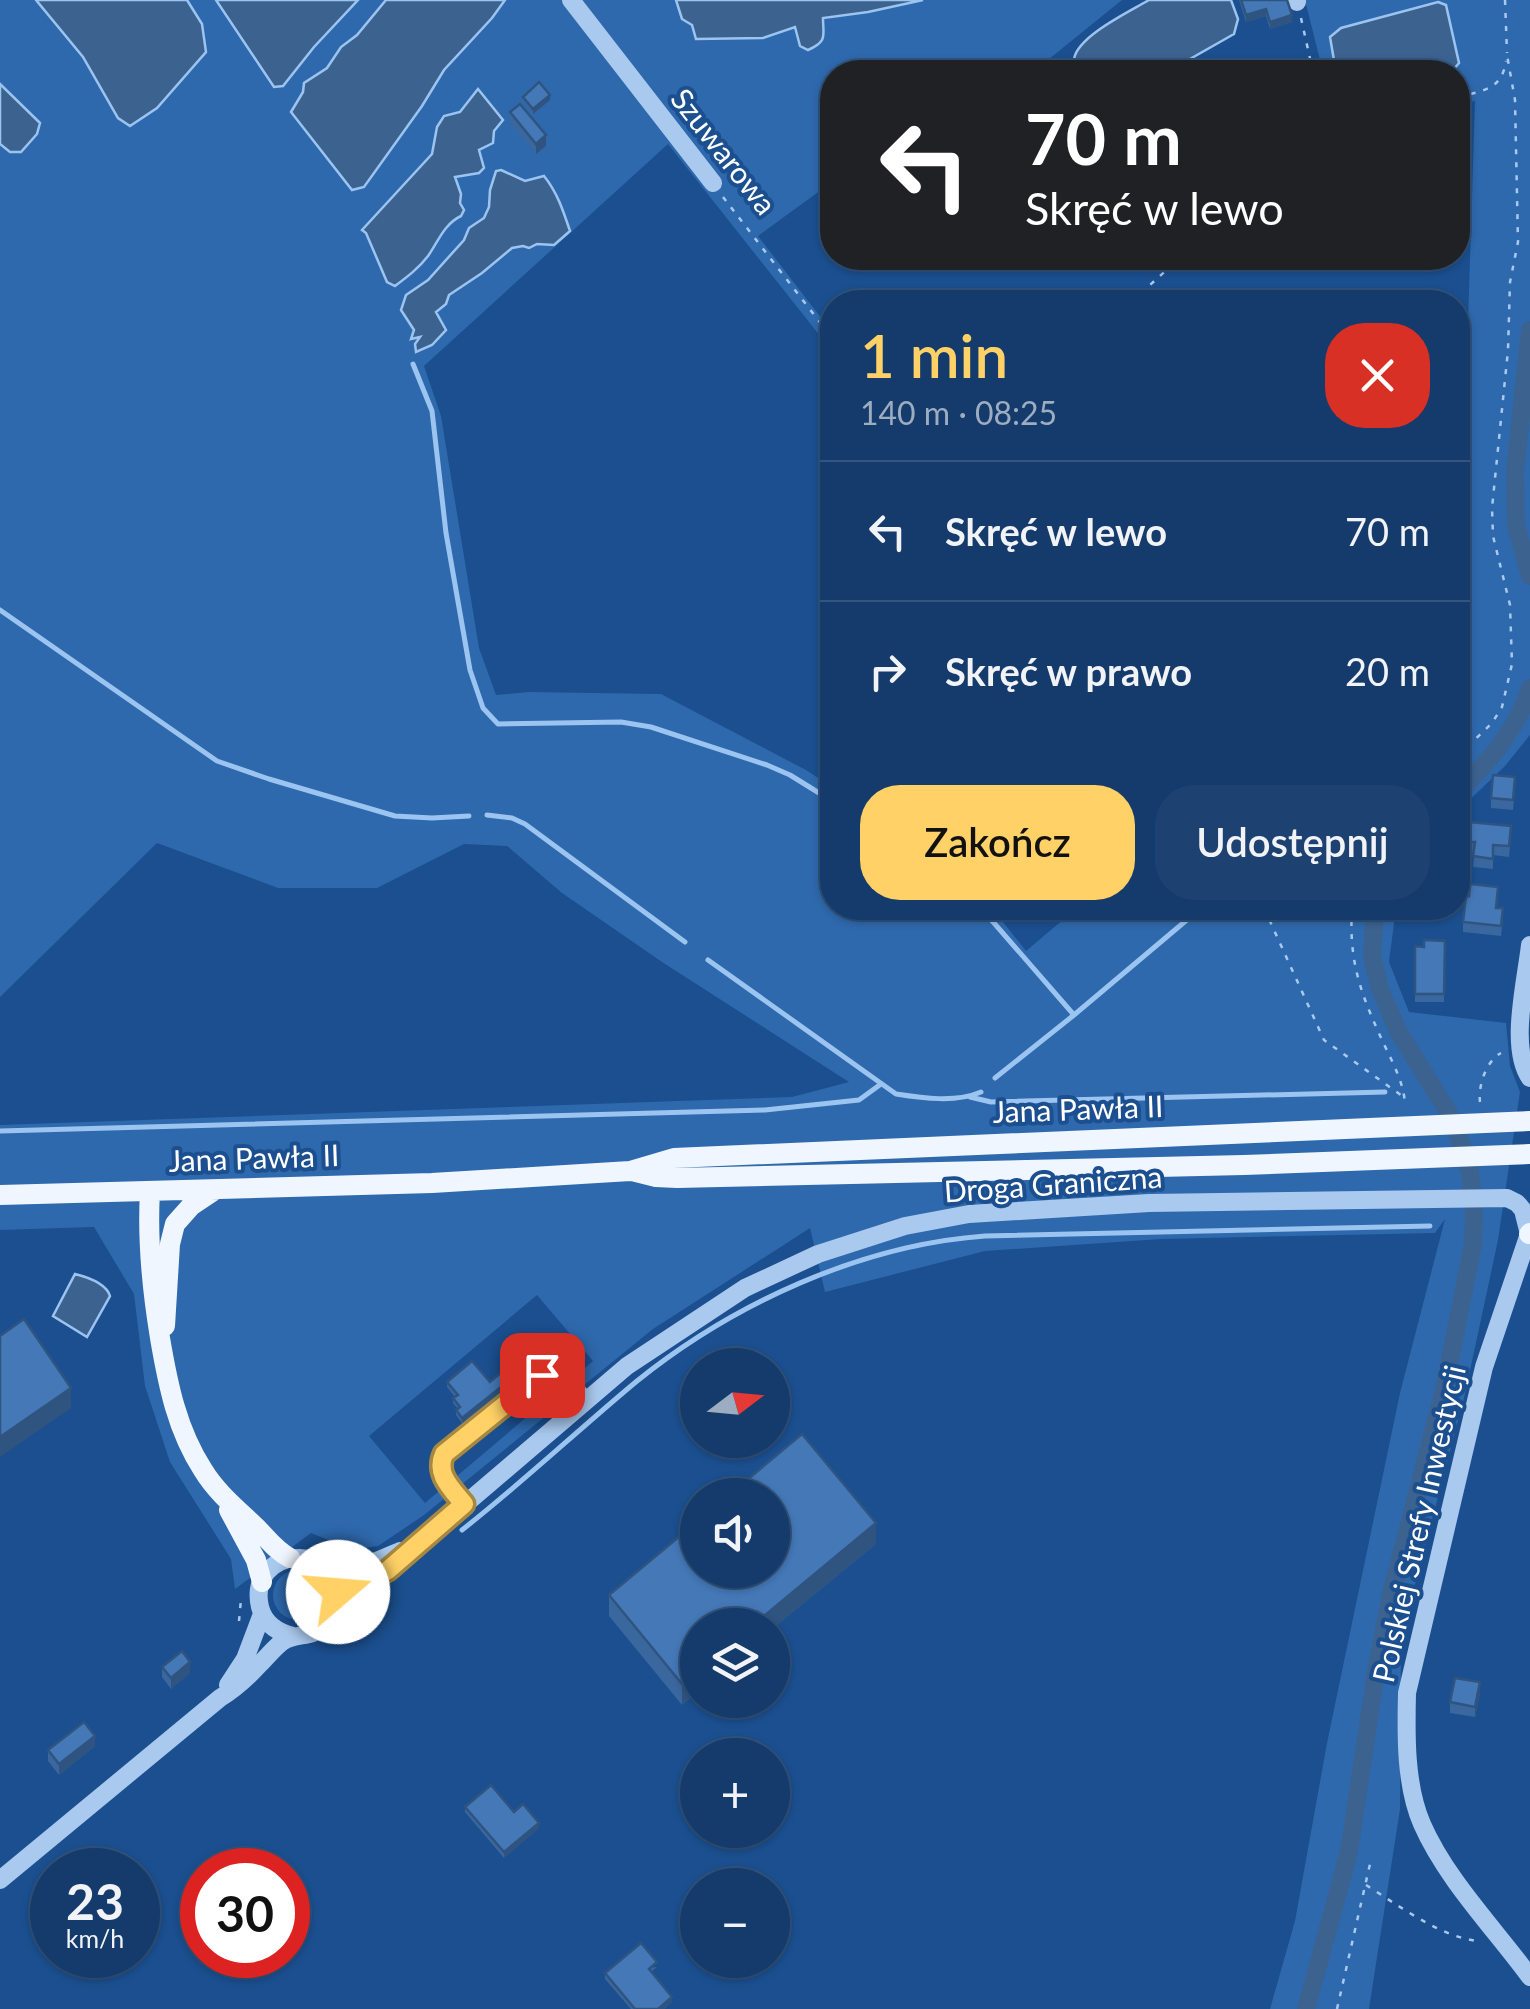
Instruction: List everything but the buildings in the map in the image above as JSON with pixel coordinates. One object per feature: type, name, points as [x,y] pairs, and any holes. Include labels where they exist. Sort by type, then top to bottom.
[{"type":"main road","name":"Jana Pawła II","points":[[0,1195],[432,1183],[630,1170],[674,1158],[1430,1126],[1480,1114],[1530,1122]]},
{"type":"main road","name":"Jana Pawła II","points":[[630,1170],[677,1178],[1530,1154]]},
{"type":"main road","points":[[163,1352],[172,1233],[181,1215],[215,1190]]},
{"type":"main road","points":[[150,1192],[151,1287],[168,1384],[184,1435],[256,1560],[250,1588]]},
{"type":"main road","points":[[221,1495],[290,1558]]},
{"type":"street","name":"Szuwarowa","points":[[571,0],[713,183]]},
{"type":"street","points":[[1530,945],[1518,1043],[1522,1066],[1530,1078]]},
{"type":"street","name":"Droga Graniczna","points":[[337,1606],[348,1594],[388,1570],[627,1366],[745,1288],[818,1254],[904,1226],[1027,1209],[1497,1196],[1517,1203],[1529,1233]]},
{"type":"street","name":"Polskiej Strefy Inwestycji","points":[[1529,1233],[1474,1404],[1407,1693],[1406,1734],[1420,1821],[1444,1863],[1530,1976]]},
{"type":"street","points":[[464,1504],[442,1475],[440,1463],[444,1454],[542,1375],[562,1376],[586,1401]]},
{"type":"street","name":"Droga Graniczna","points":[[326,1568],[342,1571],[362,1566],[414,1545]]},
{"type":"street","points":[[0,1880],[238,1687],[278,1644],[293,1636],[316,1632],[332,1617],[338,1592],[326,1568],[309,1558],[290,1558],[278,1562],[250,1588],[259,1592],[262,1614],[245,1659],[220,1698]]},
{"type":"street","points":[[262,1614],[275,1628],[293,1636]]},
{"type":"path","points":[[1470,744],[1502,707],[1512,664],[1510,605],[1494,536],[1492,508],[1508,350],[1510,282],[1518,242],[1515,100],[1507,56],[1506,0]]},
{"type":"path","points":[[1297,1],[1310,60]]},
{"type":"path","points":[[1470,94],[1498,84],[1507,56]]},
{"type":"path","name":"Szuwarowa","points":[[713,183],[820,322]]},
{"type":"path","points":[[1144,290],[1167,270]]},
{"type":"path","points":[[1269,920],[1324,1040],[1405,1098]]},
{"type":"path","points":[[1351,920],[1355,972],[1404,1089],[1406,1108]]},
{"type":"path","points":[[1480,1114],[1478,1090],[1494,1057],[1518,1043]]},
{"type":"path","points":[[240,1630],[250,1588]]},
{"type":"path","points":[[1337,2009],[1370,1864]]},
{"type":"path","points":[[1366,1884],[1416,1916],[1464,1939],[1480,1941]]},
{"type":"shaded area","points":[[0,0],[1122,0],[1048,60],[820,60],[820,191],[758,236],[820,316],[820,336],[668,144],[424,366],[441,416],[479,648],[496,695],[661,694],[820,779],[820,920],[1001,920],[1026,951],[1063,920],[1394,920],[1389,962],[1409,1012],[1506,1023],[1510,1066],[1520,1092],[1498,1240],[1465,1394],[1401,1638],[1400,1809],[1369,2009],[1270,2009],[1295,1921],[1327,1743],[1400,1393],[1445,1219],[1435,1233],[1161,1239],[985,1251],[825,1292],[810,1228],[653,1329],[424,1515],[378,1546],[353,1550],[311,1533],[235,1589],[231,1559],[170,1462],[145,1386],[134,1294],[94,1227],[0,1230],[0,1125],[792,1097],[849,1082],[562,893],[507,846],[464,844],[377,888],[278,888],[157,843],[0,997]],"holes":[[[537,1295],[593,1361],[425,1503],[369,1436]]]},
{"type":"shaded area","points":[[36,0],[187,0],[202,24],[206,52],[157,108],[130,126],[118,118],[83,57]]},
{"type":"shaded area","points":[[216,0],[358,0],[283,86],[274,87]]},
{"type":"shaded area","points":[[386,0],[505,0],[444,70],[364,187],[352,190],[291,112],[304,83],[327,68],[341,47],[357,35]]},
{"type":"shaded area","points":[[676,0],[923,0],[823,18],[822,41],[808,50],[800,46],[795,27],[763,38],[696,39],[692,25],[682,19]]},
{"type":"shaded area","points":[[1149,0],[1231,0],[1238,19],[1234,34],[1188,60],[1075,60],[1085,42]]},
{"type":"shaded area","points":[[1305,0],[1530,0],[1530,735],[1470,800],[1469,290],[1475,101],[1470,102],[1470,60],[1320,60]]},
{"type":"shaded area","points":[[1438,2],[1446,5],[1458,60],[1334,60],[1330,37],[1341,28]]},
{"type":"shaded area","points":[[0,84],[40,123],[37,134],[21,152],[10,152],[0,144]]},
{"type":"shaded area","points":[[478,89],[503,120],[494,131],[493,143],[479,150],[484,168],[479,173],[455,177],[464,210],[461,216],[446,228],[421,264],[395,286],[387,282],[362,230],[432,154],[437,127],[444,116],[460,112]]},
{"type":"shaded area","points":[[496,171],[525,181],[544,176],[570,231],[554,245],[512,248],[449,295],[446,304],[436,312],[446,330],[432,345],[416,352],[415,344],[420,337],[411,339],[414,330],[401,310],[406,295],[428,280],[464,240],[469,228],[484,218]]},
{"type":"shaded area","points":[[75,1274],[100,1284],[110,1296],[87,1337],[53,1316]]},
{"type":"shaded area","points":[[298,1570],[315,1578],[323,1595],[315,1612],[298,1620],[281,1612],[273,1595],[281,1578]]},
{"type":"waterway","points":[[1530,330],[1515,472],[1516,525],[1530,576]]},
{"type":"waterway","points":[[413,364],[432,411],[446,533],[470,670],[483,708],[498,724],[621,722],[651,727],[767,765],[820,794]]},
{"type":"waterway","points":[[0,610],[217,761],[395,816],[469,816]]},
{"type":"waterway","points":[[1470,780],[1510,731],[1530,688]]},
{"type":"waterway","points":[[487,815],[525,824],[685,942]]},
{"type":"waterway","points":[[991,920],[1074,1015],[1187,920]]},
{"type":"waterway","points":[[1306,2009],[1349,1852],[1391,1594],[1444,1390],[1473,1244],[1470,1172],[1447,1110],[1398,1031],[1380,989],[1372,957],[1374,920]]},
{"type":"waterway","points":[[708,960],[896,1094],[950,1099],[981,1092]]},
{"type":"waterway","points":[[995,1078],[1074,1015]]},
{"type":"waterway","points":[[0,1131],[765,1110],[859,1100],[881,1084]]},
{"type":"waterway","points":[[970,1097],[991,1102],[1385,1092]]},
{"type":"waterway","points":[[462,1530],[675,1353],[757,1303],[846,1265],[892,1251],[985,1236],[1430,1226]]},
{"type":"route","points":[[338,1592],[337,1606],[348,1594],[388,1570],[464,1504],[442,1475],[440,1463],[444,1454],[542,1375]]}]
